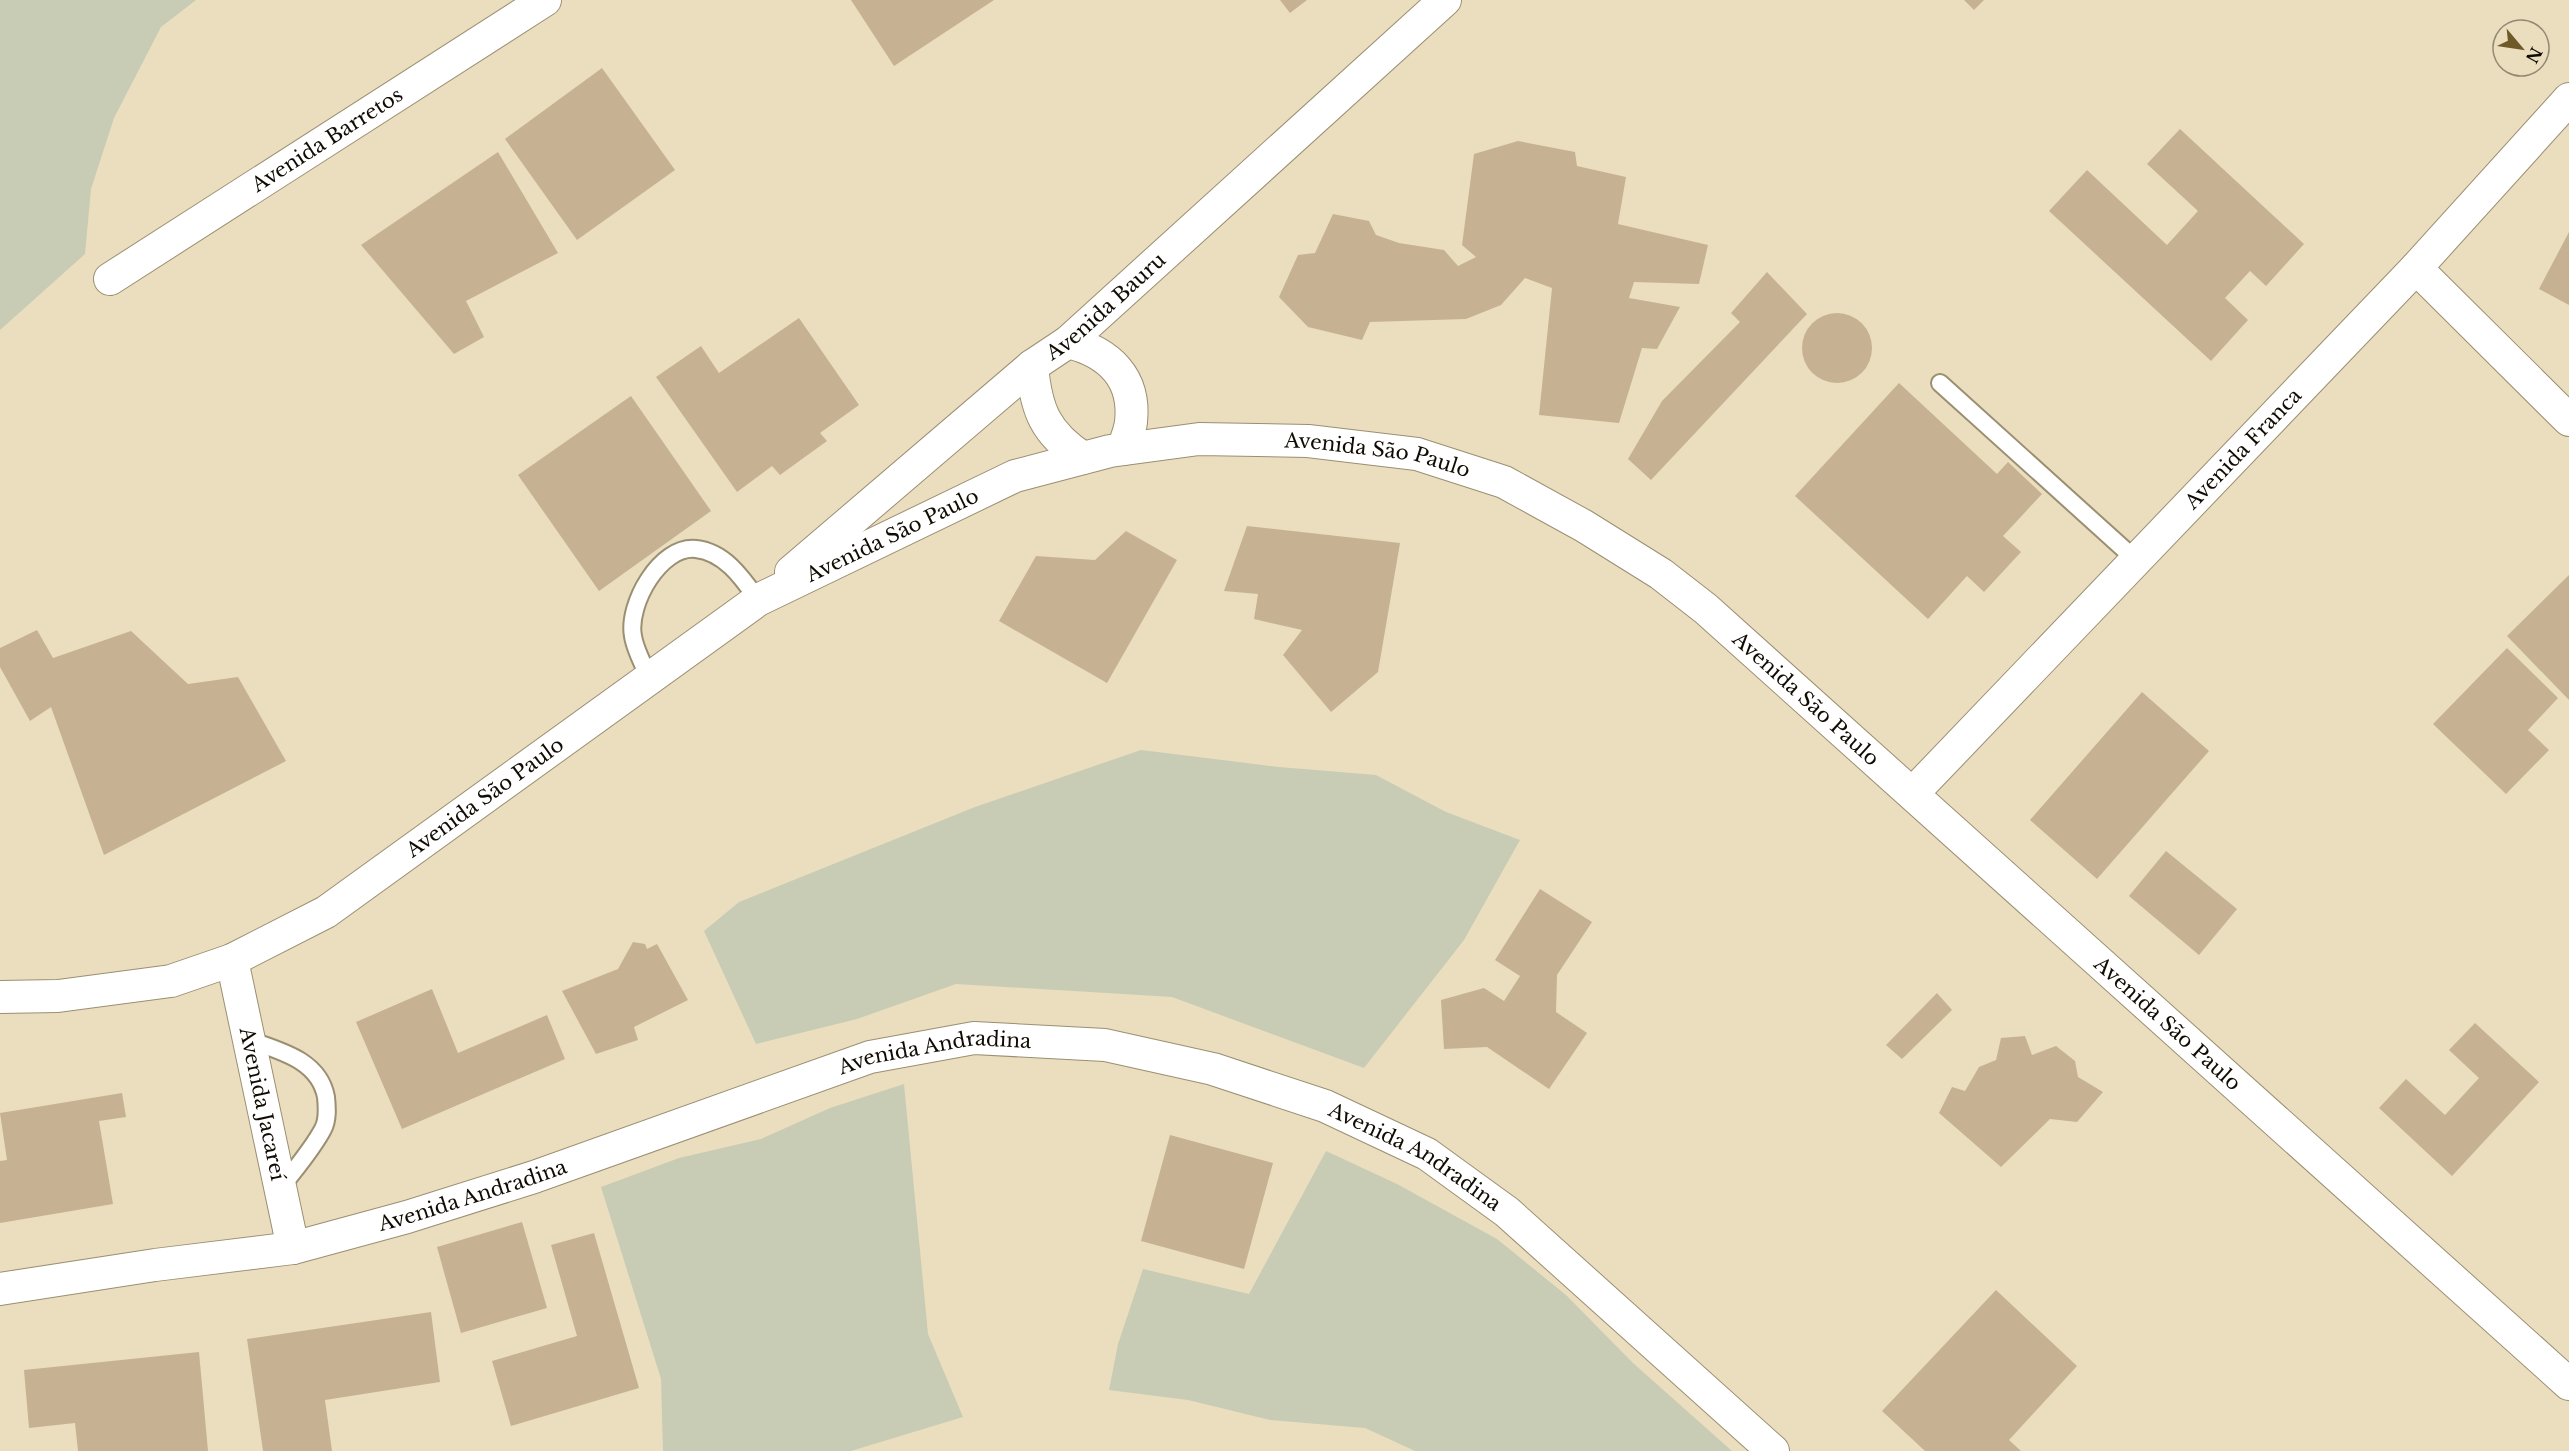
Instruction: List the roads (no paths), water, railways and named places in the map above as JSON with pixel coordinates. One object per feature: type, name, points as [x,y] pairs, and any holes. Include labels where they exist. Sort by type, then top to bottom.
[{"type":"street","name":"Avenida Barretos","points":[[110,279],[545,0]]},
{"type":"street","name":"Avenida Bauru","points":[[758,600],[1032,366],[1068,342],[1444,0]]},
{"type":"street","name":"Avenida Franca","points":[[1913,793],[2416,268],[2569,99]]},
{"type":"street","points":[[2416,268],[2569,420]]},
{"type":"street","points":[[1068,342],[1089,347],[1108,358],[1123,376],[1130,395],[1131,422],[1123,449]]},
{"type":"street","points":[[1032,366],[1037,404],[1049,428],[1070,449],[1083,458]]},
{"type":"street","name":"Avenida São Paulo","points":[[0,998],[58,996],[171,981],[232,960],[326,912],[758,600],[1015,476],[1123,449],[1199,438],[1308,441],[1417,454],[1504,482],[1584,526],[1661,574],[1706,609],[2569,1384]]},
{"type":"street","name":"Avenida Jacareí","points":[[232,960],[293,1248]]},
{"type":"street","name":"Avenida Andradina","points":[[0,1289],[155,1265],[293,1248],[407,1217],[534,1178],[870,1056],[974,1038],[1105,1045],[1213,1069],[1325,1106],[1427,1154],[1507,1212],[1773,1451]]},
{"type":"lane","points":[[1940,383],[2136,560]]},
{"type":"lane","points":[[650,679],[632,636],[635,609],[647,581],[669,556],[694,548],[717,555],[741,576],[758,600]]},
{"type":"lane","points":[[249,1040],[301,1061],[315,1072],[324,1091],[328,1107],[324,1127],[280,1190]]}]
